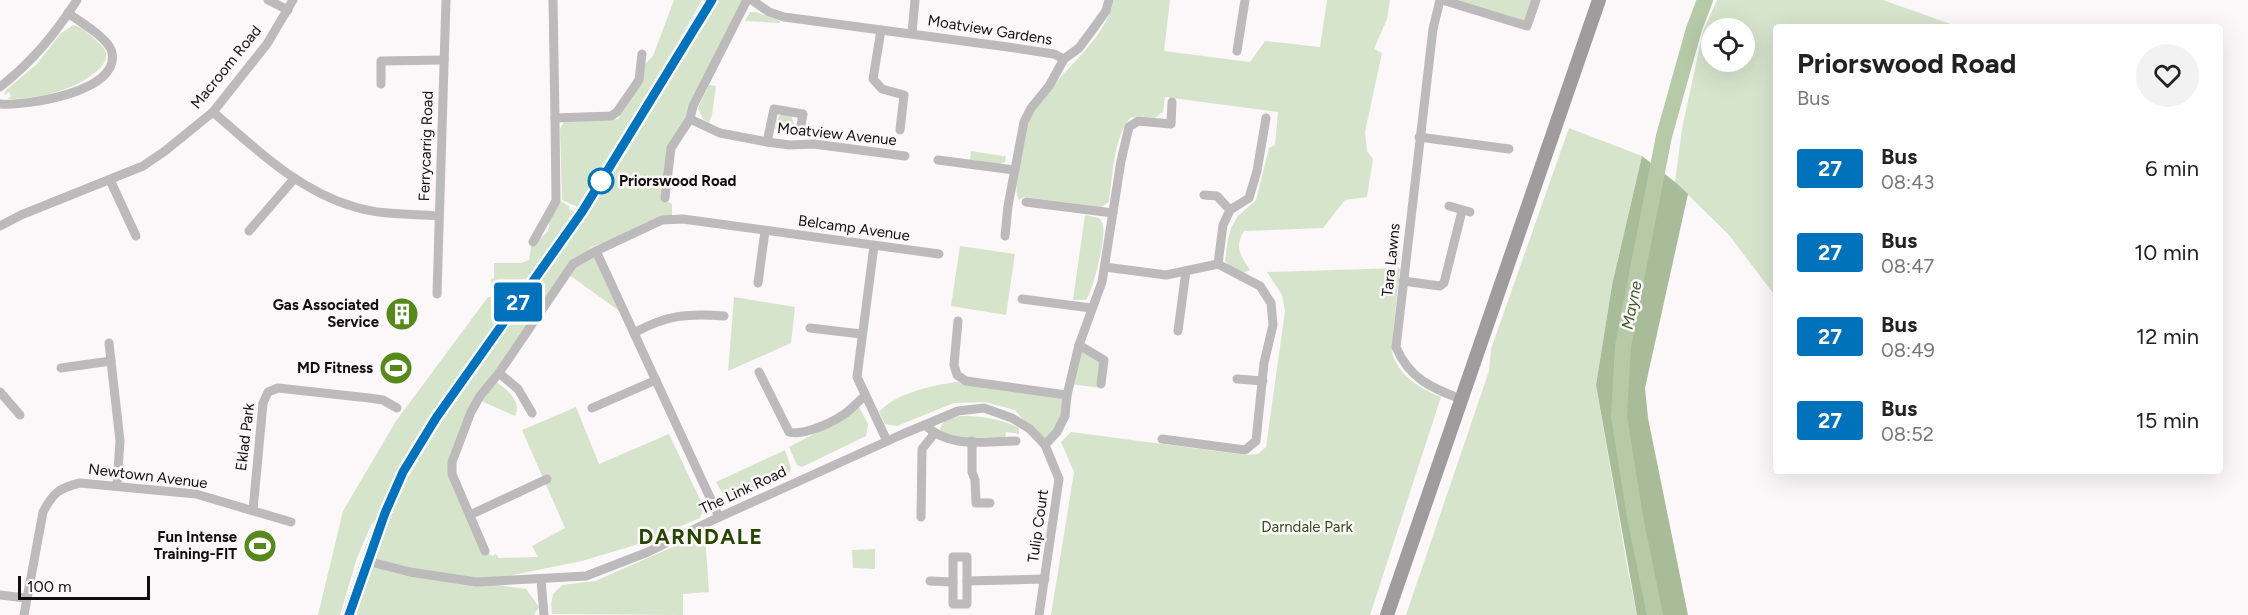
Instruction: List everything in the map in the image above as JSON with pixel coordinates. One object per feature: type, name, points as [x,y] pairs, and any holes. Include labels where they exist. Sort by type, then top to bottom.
[{"type":"street","points":[[0,87],[48,42],[77,0]]},
{"type":"street","points":[[268,0],[288,10]]},
{"type":"street","name":"Macroom Road","points":[[0,226],[21,215],[143,166],[213,112],[267,44],[293,0]]},
{"type":"street","name":"Ferrycarrig Road","points":[[437,294],[446,0]]},
{"type":"street","points":[[533,242],[556,201],[553,0]]},
{"type":"street","points":[[349,615],[367,561],[403,472],[436,418],[582,212],[712,0]]},
{"type":"street","points":[[665,198],[671,148],[690,119],[693,106],[747,0]]},
{"type":"street","name":"Moatview Gardens","points":[[752,0],[769,12],[784,17],[1054,54],[1064,59]]},
{"type":"street","name":"Moatview Gardens","points":[[912,33],[915,0]]},
{"type":"street","points":[[1005,236],[1014,170],[1024,122],[1038,98],[1049,86],[1064,59],[1079,48],[1096,25],[1106,10],[1109,0]]},
{"type":"street","points":[[1238,51],[1245,0]]},
{"type":"street","points":[[1441,0],[1527,26],[1536,0]]},
{"type":"street","name":"Tara Lawns","points":[[1441,0],[1433,29],[1419,136],[1396,347],[1401,358],[1419,380],[1430,387],[1461,399]]},
{"type":"street","points":[[1387,615],[1599,0]]},
{"type":"street","points":[[0,104],[31,104],[63,96],[90,85],[105,73],[112,62],[112,52],[107,42],[68,13]]},
{"type":"street","points":[[881,30],[873,79],[882,89],[904,95],[900,130]]},
{"type":"street","points":[[555,118],[611,116],[617,112],[639,80],[642,54]]},
{"type":"street","points":[[381,84],[381,61],[444,60]]},
{"type":"street","points":[[1045,445],[1057,432],[1065,416],[1067,395],[1079,345],[1102,282],[1129,128],[1138,121],[1171,124],[1172,102]]},
{"type":"street","name":"Moatview Avenue","points":[[767,142],[774,109],[803,114],[800,131]]},
{"type":"street","points":[[213,112],[294,179],[355,207],[381,212],[438,216]]},
{"type":"street","points":[[1218,264],[1223,225],[1230,210],[1249,198],[1257,171],[1266,118]]},
{"type":"street","name":"Moatview Avenue","points":[[690,119],[720,133],[767,142],[789,145],[814,144],[904,156]]},
{"type":"street","points":[[1419,136],[1509,149]]},
{"type":"street","points":[[938,160],[1014,170]]},
{"type":"street","points":[[249,231],[294,179]]},
{"type":"street","points":[[110,180],[136,236]]},
{"type":"street","points":[[1204,195],[1217,196],[1230,210]]},
{"type":"street","points":[[1026,202],[1113,213]]},
{"type":"street","points":[[1403,281],[1440,286],[1444,283],[1466,211],[1449,207]]},
{"type":"street","name":"Belcamp Avenue","points":[[485,551],[452,474],[452,462],[471,412],[480,396],[499,373],[573,264],[662,220],[683,219],[939,254]]},
{"type":"street","points":[[758,283],[765,231]]},
{"type":"street","points":[[874,246],[857,377],[887,441]]},
{"type":"street","points":[[596,251],[719,517]]},
{"type":"street","points":[[1105,267],[1166,275],[1218,264],[1260,286],[1271,303],[1273,325],[1264,363],[1256,441],[1245,450],[1162,439]]},
{"type":"street","points":[[1178,332],[1185,271]]},
{"type":"street","points":[[1022,299],[1091,308]]},
{"type":"street","points":[[634,333],[673,316],[694,314],[724,316]]},
{"type":"street","points":[[958,321],[954,365],[957,375],[966,381],[1067,395]]},
{"type":"street","points":[[810,328],[861,334]]},
{"type":"street","points":[[109,343],[120,441],[117,486]]},
{"type":"street","points":[[1079,345],[1104,360],[1101,384]]},
{"type":"street","points":[[61,368],[111,361]]},
{"type":"street","points":[[759,372],[789,432],[793,433],[805,433],[842,415],[865,396]]},
{"type":"street","points":[[499,373],[518,389],[532,413]]},
{"type":"street","points":[[1237,379],[1263,381]]},
{"type":"street","points":[[592,408],[656,380]]},
{"type":"street","name":"Eklad Park","points":[[253,510],[263,403],[267,392],[278,388],[369,398],[383,400],[397,408]]},
{"type":"street","points":[[0,392],[20,415]]},
{"type":"street","name":"The Link Road","points":[[367,561],[410,572],[476,582],[586,576],[622,564],[719,517],[958,411],[984,408],[1012,417],[1030,429],[1045,445]]},
{"type":"street","points":[[925,425],[934,434],[954,441],[1016,441]]},
{"type":"street","points":[[921,517],[922,449],[934,434]]},
{"type":"street","points":[[972,441],[972,472],[975,480],[976,502],[990,503]]},
{"type":"street","name":"Tulip Court","points":[[1039,615],[1059,478],[1045,445]]},
{"type":"street","points":[[470,514],[547,479]]},
{"type":"street","name":"Newtown Avenue","points":[[24,615],[43,512],[51,498],[64,487],[80,483],[196,495],[291,522]]},
{"type":"street","points":[[953,557],[967,557],[967,604],[953,604],[953,582],[953,557]]},
{"type":"street","name":"Tulip Court","points":[[967,580],[1045,579]]},
{"type":"street","points":[[541,580],[544,615]]},
{"type":"street","points":[[930,581],[953,582]]},
{"type":"street","points":[[0,595],[26,598]]},
{"type":"green space","points":[[674,0],[702,0],[632,121],[578,207],[562,200],[560,129],[564,122],[618,119],[643,80],[645,64],[653,56]]},
{"type":"green space","points":[[712,0],[746,0],[670,149],[664,199],[672,204],[672,221],[661,222],[592,247],[571,266],[597,252],[625,315],[565,272],[491,378],[506,389],[514,399],[517,410],[515,416],[479,400],[451,468],[484,552],[493,556],[496,554],[499,558],[538,557],[532,546],[565,528],[522,430],[576,407],[599,464],[669,434],[704,508],[700,518],[642,543],[582,561],[478,582],[526,589],[539,607],[534,615],[349,615],[386,514],[476,366]]},
{"type":"green space","points":[[1114,0],[1170,0],[1164,51],[1250,62],[1265,41],[1320,47],[1327,0],[1390,0],[1387,19],[1374,49],[1382,53],[1365,132],[1367,151],[1373,159],[1367,197],[1345,200],[1323,228],[1244,231],[1239,247],[1250,270],[1243,273],[1232,268],[1225,261],[1231,228],[1238,216],[1256,200],[1269,148],[1275,145],[1278,112],[1165,97],[1163,112],[1155,118],[1138,116],[1130,118],[1124,127],[1117,147],[1109,202],[1101,207],[1024,197],[1019,200],[1017,185],[1022,148],[1032,115],[1052,86],[1100,32]]},
{"type":"green space","points":[[1443,0],[1533,0],[1525,24]]},
{"type":"green space","points":[[1717,0],[1883,0],[1951,24],[1773,24],[1773,293],[1729,235],[1675,182],[1682,129],[1701,40],[1701,72],[1755,72],[1755,18],[1709,18]]},
{"type":"green space","points":[[750,12],[756,12],[780,21],[780,23],[745,21]]},
{"type":"green space","points":[[73,25],[84,30],[103,47],[106,59],[103,65],[81,82],[57,92],[8,99],[11,96],[9,92],[4,95],[6,90],[37,64],[60,34]]},
{"type":"green space","points":[[709,85],[716,86],[709,123],[703,119],[698,108]]},
{"type":"green space","points":[[780,115],[791,115],[794,123],[792,131],[775,129]]},
{"type":"green space","points":[[1569,128],[1642,156],[1612,285],[1596,385],[1637,615],[1406,615],[1489,371],[1491,349]]},
{"type":"green space","points":[[971,151],[1006,156],[1005,162],[999,164],[970,160]]},
{"type":"green space","points":[[1642,156],[1688,194],[1645,388],[1648,418],[1688,615],[1637,615],[1596,385],[1612,285]]},
{"type":"green space","points":[[561,201],[575,212],[375,524],[372,523],[357,558],[340,615],[318,615],[343,511],[396,421],[488,297],[492,297],[491,279],[494,278],[494,263],[521,263],[529,260],[531,247],[548,231],[550,219]]},
{"type":"green space","points":[[1085,215],[1099,218],[1103,226],[1103,241],[1089,295],[1086,300],[1073,300]]},
{"type":"green space","points":[[960,246],[1015,254],[1006,315],[951,306]]},
{"type":"green space","name":"Darndale Park","points":[[1400,268],[1393,356],[1406,376],[1441,397],[1370,615],[1051,615],[1074,472],[1061,442],[1071,432],[1246,455],[1258,454],[1266,447],[1285,311],[1282,295],[1267,272]]},
{"type":"green space","points":[[734,297],[795,307],[791,343],[728,371]]},
{"type":"green space","points":[[1079,345],[1104,360],[1101,388],[1070,384]]},
{"type":"green space","points":[[966,381],[1067,395],[1065,416],[1045,445],[1015,410],[985,402],[954,403],[897,426],[885,424],[879,412],[907,394],[932,386]]},
{"type":"green space","points":[[859,407],[868,424],[866,436],[802,467],[797,465],[789,447],[842,419]]},
{"type":"green space","points":[[959,416],[982,417],[1004,422],[1019,428],[1019,434],[1006,432],[1005,438],[955,437],[941,434],[940,428],[944,421]]},
{"type":"green space","points":[[785,450],[791,468],[789,473],[730,500],[726,499],[716,482]]},
{"type":"green space","points":[[705,533],[709,592],[683,594],[683,615],[552,614],[553,594],[562,585],[595,581]]},
{"type":"green space","points":[[875,549],[875,569],[853,568],[852,550]]},
{"type":"waterway","name":"Mayne","points":[[1655,615],[1635,517],[1619,416],[1623,346],[1664,136],[1694,29],[1705,0]]},
{"type":"bus line","name":"27","points":[[349,615],[385,513],[403,472],[436,418],[582,212],[712,0]]},
{"type":"place","name":"Priorswood Road","points":[[601,181]]},
{"type":"place","name":"Gas Associated Service","points":[[402,314]]},
{"type":"place","name":"MD Fitness","points":[[396,368]]},
{"type":"place","name":"Fun Intense Training-FIT","points":[[260,546]]},
{"type":"district","name":"DARNDALE","points":[[701,537]]}]
